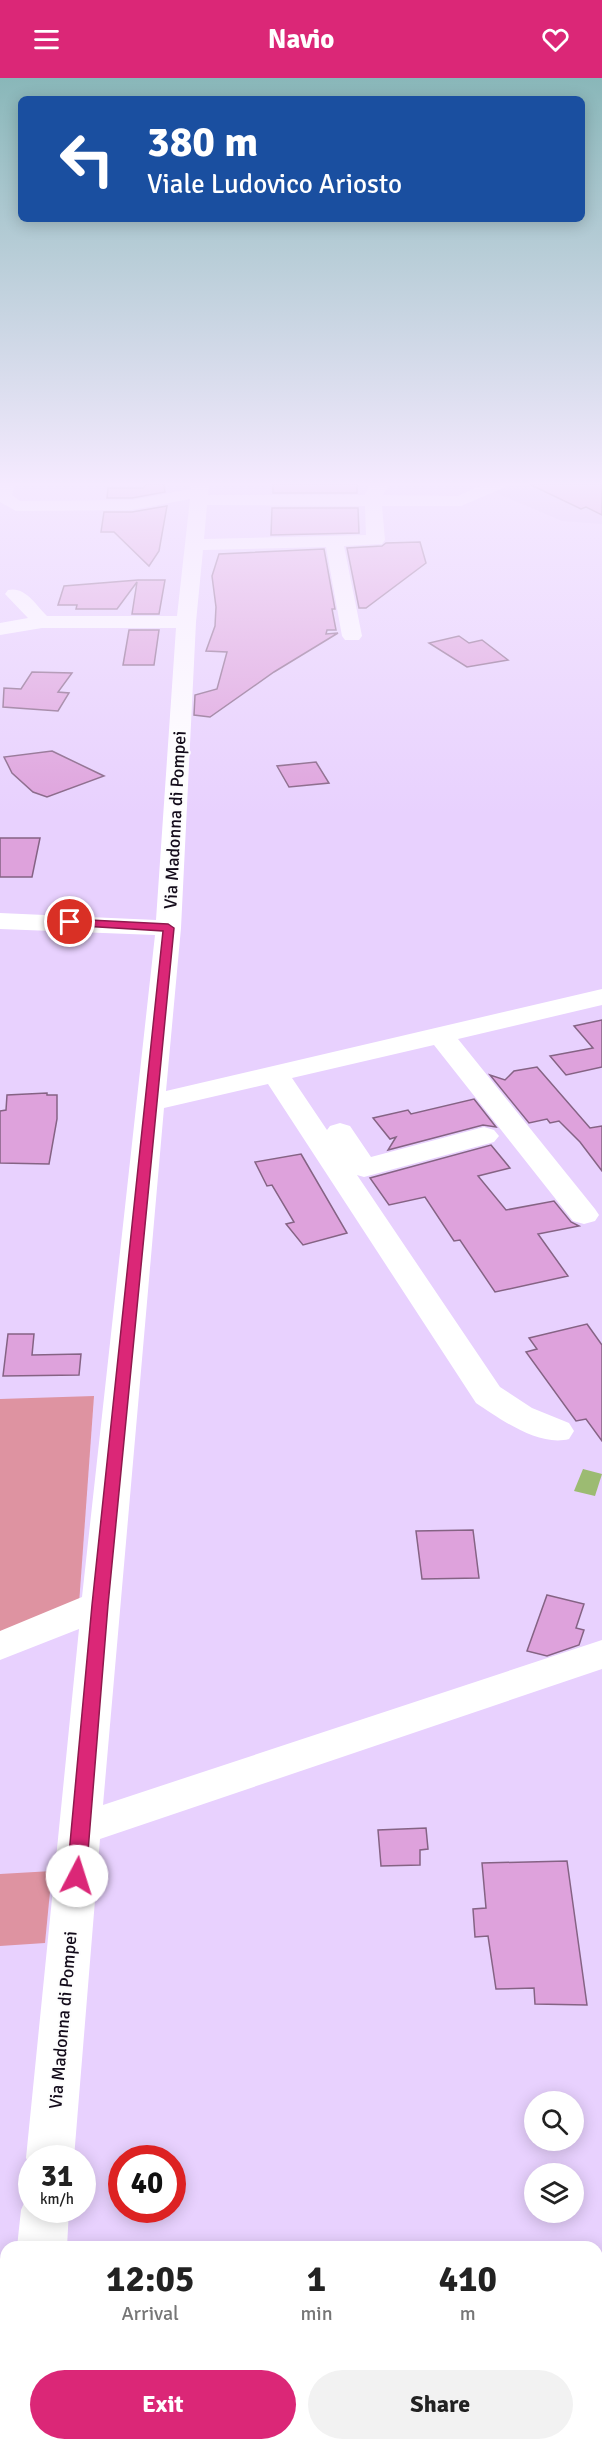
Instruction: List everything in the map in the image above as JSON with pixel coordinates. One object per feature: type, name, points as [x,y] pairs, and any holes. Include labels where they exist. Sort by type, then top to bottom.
[{"type":"street","points":[[16,595],[42,622]]},
{"type":"street","name":"Via Madonna di Pompei","points":[[51,2145],[100,1605],[168,928],[189,595]]},
{"type":"street","points":[[344,595],[352,636]]},
{"type":"street","points":[[0,628],[42,622],[186,622]]},
{"type":"street","points":[[0,921],[168,928]]},
{"type":"street","points":[[151,1103],[602,997]]},
{"type":"street","points":[[440,1035],[584,1215]]},
{"type":"street","points":[[286,1071],[364,1168],[484,1136]]},
{"type":"street","points":[[286,1071],[488,1395],[520,1416],[557,1431]]},
{"type":"street","points":[[0,1646],[100,1605]]},
{"type":"street","points":[[81,1829],[602,1654]]},
{"type":"street","points":[[42,2241],[44,2223]]},
{"type":"shaded area","points":[[94,1396],[79,1604],[0,1637],[0,1399]]},
{"type":"shaded area","points":[[583,1469],[602,1474],[595,1496],[574,1491]]},
{"type":"shaded area","points":[[52,1871],[45,1943],[0,1946],[0,1874]]},
{"type":"building","points":[[61,595],[128,595],[117,609],[76,609],[77,605],[58,605]]},
{"type":"building","points":[[135,595],[162,595],[159,614],[132,614]]},
{"type":"building","points":[[214,595],[332,595],[335,609],[332,609],[336,630],[327,630],[326,634],[338,633],[274,672],[210,717],[194,715],[195,695],[217,689],[227,652],[206,651],[215,626]]},
{"type":"building","points":[[356,595],[384,595],[366,608],[359,608]]},
{"type":"building","points":[[129,630],[159,630],[154,665],[123,665]]},
{"type":"building","points":[[459,636],[469,643],[482,640],[508,660],[467,667],[429,643]]},
{"type":"building","points":[[32,672],[72,673],[58,692],[69,693],[58,711],[3,707],[4,688],[21,689]]},
{"type":"building","points":[[52,751],[104,776],[47,797],[33,792],[12,773],[4,757]]},
{"type":"building","points":[[316,762],[329,783],[289,787],[277,766]]},
{"type":"building","points":[[0,838],[40,838],[32,877],[0,877]]},
{"type":"building","points":[[602,1020],[602,1067],[566,1075],[550,1056],[593,1048],[574,1026]]},
{"type":"building","points":[[537,1067],[590,1128],[602,1126],[602,1171],[580,1142],[559,1121],[550,1123],[547,1119],[529,1123],[490,1075],[505,1080],[514,1071]]},
{"type":"building","points":[[47,1093],[47,1095],[57,1095],[57,1119],[49,1164],[0,1163],[0,1111],[6,1110],[7,1095]]},
{"type":"building","points":[[474,1099],[496,1127],[483,1125],[388,1150],[396,1137],[390,1139],[373,1118],[408,1110],[411,1114]]},
{"type":"building","points":[[491,1145],[510,1168],[478,1176],[506,1210],[554,1201],[571,1222],[579,1226],[538,1234],[568,1276],[495,1292],[460,1240],[454,1241],[425,1197],[389,1205],[370,1178]]},
{"type":"building","points":[[301,1154],[347,1233],[303,1245],[286,1224],[294,1222],[272,1185],[267,1186],[255,1162]]},
{"type":"building","points":[[587,1324],[602,1345],[602,1441],[586,1419],[576,1421],[526,1352],[537,1349],[529,1338]]},
{"type":"building","points":[[8,1334],[34,1334],[32,1355],[81,1354],[79,1375],[3,1376]]},
{"type":"building","points":[[473,1530],[479,1578],[422,1579],[416,1531]]},
{"type":"building","points":[[547,1595],[584,1604],[576,1628],[584,1630],[579,1645],[547,1656],[527,1651]]},
{"type":"building","points":[[426,1828],[428,1849],[420,1850],[420,1865],[381,1866],[378,1830]]},
{"type":"building","points":[[567,1861],[587,2005],[535,2004],[534,1988],[496,1989],[488,1936],[475,1937],[473,1909],[486,1908],[482,1863]]},
{"type":"route","points":[[70,922],[168,928],[100,1605],[77,1876]]}]
